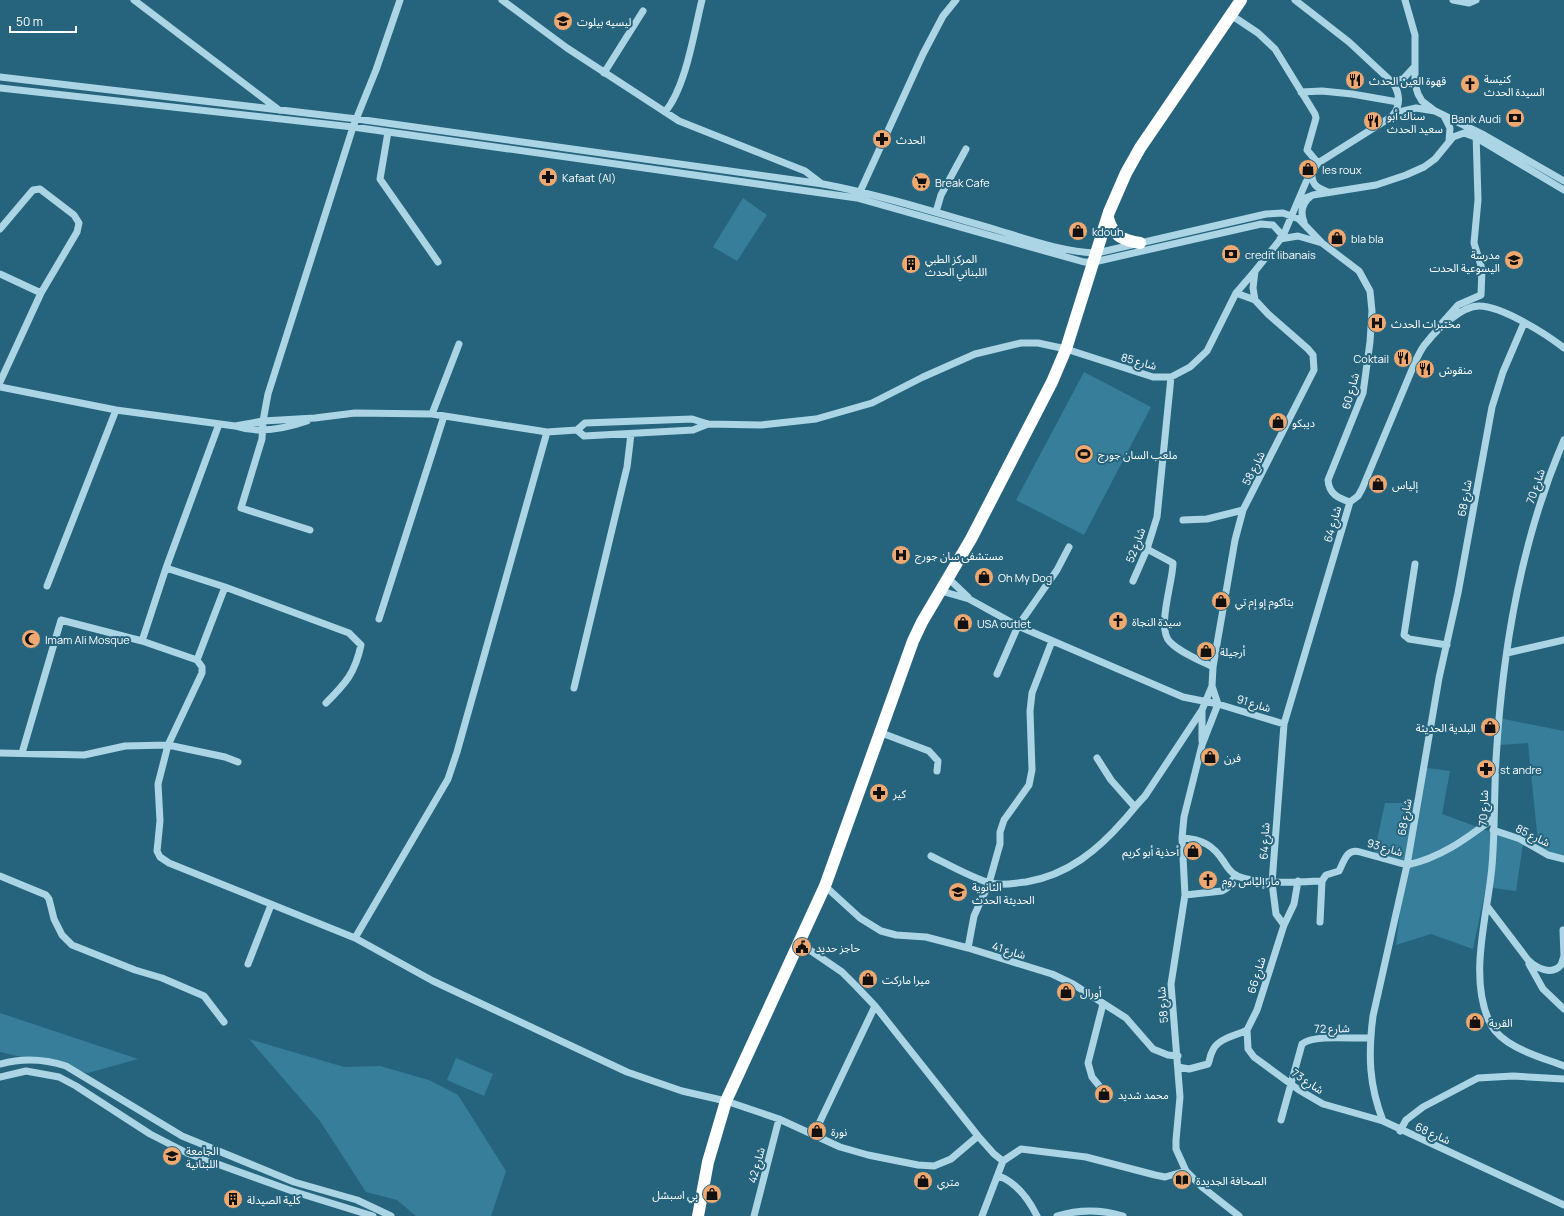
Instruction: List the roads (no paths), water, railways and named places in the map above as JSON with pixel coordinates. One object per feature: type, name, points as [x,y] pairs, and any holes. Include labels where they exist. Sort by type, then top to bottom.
[{"type":"highway","points":[[698,1216],[708,1162],[726,1101],[824,886],[913,641],[949,579],[1043,400],[1066,349],[1108,218],[1126,173],[1140,148],[1241,0]]},
{"type":"highway","points":[[1108,218],[1116,235],[1124,240],[1140,243]]},
{"type":"street","points":[[134,0],[280,110]]},
{"type":"street","points":[[310,530],[241,508],[263,430],[263,421],[268,394],[353,127],[400,0]]},
{"type":"street","points":[[502,0],[566,48],[679,121],[805,171],[822,184]]},
{"type":"street","points":[[665,112],[672,104],[678,88],[691,47],[702,0]]},
{"type":"street","points":[[857,198],[920,60],[944,16],[956,0]]},
{"type":"street","points":[[1295,0],[1349,42],[1392,82],[1398,93],[1398,102],[1396,110],[1388,119]]},
{"type":"street","points":[[1405,0],[1416,38],[1415,84],[1422,101],[1435,111],[1564,181]]},
{"type":"street","points":[[1453,0],[1469,3],[1476,0]]},
{"type":"street","points":[[604,73],[643,11]]},
{"type":"street","points":[[1231,15],[1270,44],[1279,54],[1300,92],[1316,116],[1307,150],[1318,163]]},
{"type":"street","points":[[1392,82],[1403,79],[1415,66]]},
{"type":"street","points":[[0,77],[357,119],[822,184],[860,191],[1096,258],[1140,243],[1266,214],[1277,212],[1292,215]]},
{"type":"street","points":[[0,88],[353,127],[857,198],[1078,261],[1261,224],[1273,225],[1282,237]]},
{"type":"street","points":[[1300,92],[1344,93],[1398,102]]},
{"type":"street","points":[[1172,377],[1190,366],[1207,351],[1236,293],[1282,237],[1312,171],[1318,163],[1399,112],[1412,108],[1435,111]]},
{"type":"street","points":[[1443,115],[1450,128],[1449,142]]},
{"type":"street","points":[[388,132],[380,179],[438,262]]},
{"type":"street","points":[[1298,201],[1319,194],[1376,185],[1417,170],[1439,155],[1453,136],[1460,134],[1476,134],[1564,190]]},
{"type":"street","points":[[1438,331],[1450,312],[1458,305],[1481,295],[1482,269],[1474,243],[1478,200],[1476,134]]},
{"type":"street","points":[[936,212],[941,195],[966,149]]},
{"type":"street","points":[[1312,171],[1312,179],[1315,186],[1329,192]]},
{"type":"street","points":[[822,184],[822,193]]},
{"type":"street","points":[[0,230],[36,188],[40,189],[77,218],[79,228],[41,292],[0,382]]},
{"type":"street","points":[[1305,224],[1301,213],[1303,205],[1311,197],[1319,194]]},
{"type":"street","name":"شارع 60","points":[[1292,215],[1305,224],[1322,243],[1359,271],[1370,291],[1372,311],[1370,342],[1363,393],[1328,480],[1328,487],[1331,492],[1338,498],[1350,502]]},
{"type":"street","points":[[1282,237],[1298,236],[1322,243]]},
{"type":"street","points":[[1236,293],[1255,300],[1253,288],[1255,271]]},
{"type":"street","points":[[0,274],[41,292]]},
{"type":"street","name":"شارع 58","points":[[1239,1216],[1202,1187],[1186,1171],[1176,1149],[1180,1096],[1178,1056],[1171,984],[1185,894],[1182,838],[1184,817],[1202,745],[1218,704],[1212,686],[1213,667],[1235,540],[1243,510],[1311,378],[1314,363],[1313,355],[1308,349],[1268,314],[1255,300]]},
{"type":"street","name":"شارع 64","points":[[1272,883],[1284,724],[1350,502],[1358,496],[1362,489],[1416,360],[1426,342],[1438,331],[1458,314],[1478,306],[1496,310],[1524,323],[1550,337],[1564,348]]},
{"type":"street","name":"شارع 68","points":[[1524,323],[1503,372],[1492,407],[1407,865],[1372,1016],[1370,1038],[1371,1082],[1375,1102],[1383,1121],[1563,1203]]},
{"type":"street","name":"شارع 85","points":[[708,424],[761,425],[816,419],[872,403],[923,377],[975,354],[1021,343],[1038,343],[1066,349],[1153,377],[1172,377]]},
{"type":"street","points":[[432,414],[459,344]]},
{"type":"street","name":"شارع 52","points":[[1133,581],[1147,550],[1157,517],[1172,377]]},
{"type":"street","points":[[0,387],[116,410],[235,426],[249,430],[274,430],[315,418]]},
{"type":"street","points":[[48,586],[116,410]]},
{"type":"street","points":[[235,426],[263,421],[315,418],[355,413],[432,414],[547,432],[577,430],[584,423],[692,419],[708,424]]},
{"type":"street","points":[[378,619],[444,416]]},
{"type":"street","points":[[142,641],[166,568],[219,424]]},
{"type":"street","points":[[577,430],[584,436],[631,434],[693,430],[708,424]]},
{"type":"street","points":[[355,938],[448,779],[458,752],[547,432]]},
{"type":"street","points":[[574,688],[627,467],[631,434]]},
{"type":"street","name":"شارع 70","points":[[1564,440],[1540,503],[1513,612],[1507,653],[1496,760],[1493,864],[1482,940],[1481,978],[1486,1010],[1495,1031],[1511,1044],[1564,1066]]},
{"type":"street","points":[[1183,520],[1207,519],[1243,510]]},
{"type":"street","points":[[997,674],[1018,626],[1057,570],[1069,547]]},
{"type":"street","points":[[1147,550],[1173,563],[1173,574],[1166,610],[1166,634],[1169,642],[1190,656],[1213,667]]},
{"type":"street","points":[[1416,564],[1404,635],[1409,639],[1447,645]]},
{"type":"street","points":[[166,568],[225,587],[349,633],[361,645],[358,662],[346,683],[326,703]]},
{"type":"street","points":[[949,579],[969,599]]},
{"type":"street","points":[[197,660],[225,587]]},
{"type":"street","points":[[941,591],[969,599]]},
{"type":"street","name":"شارع 91","points":[[969,599],[1018,626],[1183,697],[1218,704],[1284,724]]},
{"type":"street","points":[[22,753],[61,620],[142,641],[197,660],[202,666],[202,673],[168,745],[158,784],[160,821],[157,851],[160,857],[169,863],[200,877],[355,938],[433,980],[627,1072],[682,1091],[726,1101],[779,1119],[840,1146],[868,1155],[918,1165],[934,1166],[951,1159],[978,1136]]},
{"type":"street","points":[[1507,653],[1564,640]]},
{"type":"street","points":[[968,948],[974,916],[980,900],[990,883],[1000,844],[1000,832],[1004,820],[1029,786],[1032,770],[1030,711],[1032,693],[1052,641]]},
{"type":"street","name":"شارع 58","points":[[1202,745],[1202,710],[1204,702],[1212,686]]},
{"type":"street","points":[[931,856],[990,883],[1002,884],[1037,880],[1055,875],[1075,865],[1089,855],[1114,831],[1134,806],[1145,796],[1202,710]]},
{"type":"street","points":[[879,732],[929,751],[938,761],[937,771]]},
{"type":"street","points":[[0,753],[84,755],[125,746],[168,745],[225,757],[238,762]]},
{"type":"street","points":[[1097,758],[1110,780],[1134,806]]},
{"type":"street","name":"شارع 93","points":[[1322,881],[1326,874],[1339,871],[1347,854],[1352,851],[1407,865],[1432,858],[1445,851],[1494,818]]},
{"type":"street","name":"شارع 85","points":[[1493,830],[1524,842],[1548,855],[1564,859]]},
{"type":"street","points":[[1182,838],[1203,841],[1211,846],[1228,868],[1236,875],[1272,883],[1322,881],[1320,922]]},
{"type":"street","points":[[1185,894],[1222,891],[1227,888],[1236,875]]},
{"type":"street","points":[[0,876],[46,895],[49,899],[54,919],[62,935],[72,945],[135,970],[162,978],[204,996],[224,1022]]},
{"type":"street","name":"شارع 66","points":[[1247,1030],[1257,1010],[1284,925],[1294,904],[1298,881]]},
{"type":"street","points":[[1272,883],[1276,914],[1284,925]]},
{"type":"street","name":"شارع 41","points":[[824,886],[860,918],[881,930],[896,935],[926,937],[968,948],[1052,974],[1074,984],[1126,1018],[1153,1049],[1168,1055],[1178,1056]]},
{"type":"street","points":[[248,964],[271,905]]},
{"type":"street","points":[[1487,906],[1528,960],[1540,969],[1558,969],[1561,966],[1564,956],[1563,930]]},
{"type":"street","points":[[798,942],[842,972],[875,1006],[978,1136],[994,1154],[1003,1161]]},
{"type":"street","points":[[1528,960],[1538,982],[1547,994],[1564,1009]]},
{"type":"street","points":[[1103,1004],[1088,1063],[1092,1077],[1105,1093]]},
{"type":"street","points":[[814,1134],[875,1006]]},
{"type":"street","points":[[1178,1067],[1189,1068],[1208,1064],[1211,1052],[1216,1044],[1247,1030]]},
{"type":"street","name":"شارع 73","points":[[1247,1030],[1248,1049],[1254,1057],[1290,1084],[1324,1104],[1383,1121]]},
{"type":"street","name":"شارع 72","points":[[1280,1120],[1300,1048],[1306,1041],[1317,1039],[1370,1038]]},
{"type":"street","points":[[0,1064],[17,1060],[38,1060],[66,1066],[169,1130],[208,1148],[294,1182],[358,1200],[391,1216]]},
{"type":"street","points":[[0,1076],[26,1071],[59,1077],[76,1086],[150,1134],[204,1160],[292,1191],[373,1216]]},
{"type":"street","points":[[1400,1130],[1406,1120],[1423,1107],[1478,1078],[1513,1076],[1564,1079]]},
{"type":"street","name":"شارع 42","points":[[754,1216],[779,1119]]},
{"type":"street","points":[[204,1160],[208,1148]]},
{"type":"street","points":[[982,1216],[999,1176],[1003,1161],[1021,1149],[1086,1156],[1155,1175],[1165,1176],[1186,1171]]},
{"type":"street","points":[[999,1176],[1008,1179],[1017,1186],[1037,1216]]},
{"type":"street","points":[[1057,1216],[1086,1210],[1101,1211],[1123,1216]]},
{"type":"place","name":"ليسيه بيلوت","points":[[563,21]]},
{"type":"place","name":"قهوة العين الحدث","points":[[1355,80]]},
{"type":"place","name":"كنيسة السيدة الحدث","points":[[1470,84]]},
{"type":"place","name":"Bank Audi","points":[[1515,118]]},
{"type":"place","name":"سناك أبو سعيد الحدث","points":[[1373,121]]},
{"type":"place","name":"الحدث","points":[[882,139]]},
{"type":"place","name":"les roux","points":[[1308,169]]},
{"type":"place","name":"Kafaat (Al)","points":[[548,177]]},
{"type":"place","name":"Break Cafe","points":[[921,182]]},
{"type":"place","name":"kdouh","points":[[1078,231]]},
{"type":"place","name":"bla bla","points":[[1337,238]]},
{"type":"place","name":"credit libanais","points":[[1231,254]]},
{"type":"place","name":"مدرسة اليسوعية الحدت","points":[[1514,260]]},
{"type":"place","name":"المركز الطبي اللبناني الحدث","points":[[911,264]]},
{"type":"place","name":"مختبرات الحدث","points":[[1377,323]]},
{"type":"place","name":"Coktail","points":[[1403,358]]},
{"type":"place","name":"منقوش","points":[[1425,369]]},
{"type":"place","name":"ديبكو","points":[[1278,422]]},
{"type":"place","name":"ملعب السان جورج","points":[[1084,454]]},
{"type":"place","name":"إلياس","points":[[1378,484]]},
{"type":"place","name":"مستشفى سان جورج","points":[[901,555]]},
{"type":"place","name":"Oh My Dog","points":[[984,577]]},
{"type":"place","name":"بتاكوم إو إم تي","points":[[1221,601]]},
{"type":"place","name":"سيدة النجاة","points":[[1118,621]]},
{"type":"place","name":"USA outlet","points":[[963,623]]},
{"type":"place","name":"Imam Ali Mosque","points":[[31,639]]},
{"type":"place","name":"أرجيلة","points":[[1206,651]]},
{"type":"place","name":"البلدية الحديثة","points":[[1490,727]]},
{"type":"place","name":"فرن","points":[[1210,757]]},
{"type":"place","name":"st andre","points":[[1486,769]]},
{"type":"place","name":"كير","points":[[879,793]]},
{"type":"place","name":"أحذية أبو كريم","points":[[1193,851]]},
{"type":"place","name":"مار إلياس روم","points":[[1208,880]]},
{"type":"place","name":"الثانوية الحديثة الحدث","points":[[958,892]]},
{"type":"place","name":"حاجز حديد","points":[[802,947]]},
{"type":"place","name":"ميرا ماركت","points":[[868,979]]},
{"type":"place","name":"أورال","points":[[1066,992]]},
{"type":"place","name":"القرية","points":[[1475,1022]]},
{"type":"place","name":"محمد شديد","points":[[1104,1094]]},
{"type":"place","name":"نورة","points":[[817,1131]]},
{"type":"place","name":"الجامعة اللبنانية","points":[[172,1156]]},
{"type":"place","name":"الصحافة الجديدة","points":[[1182,1180]]},
{"type":"place","name":"متري","points":[[923,1181]]},
{"type":"place","name":"بي اسبشل","points":[[712,1194]]},
{"type":"place","name":"كلية الصيدلة","points":[[233,1199]]}]
